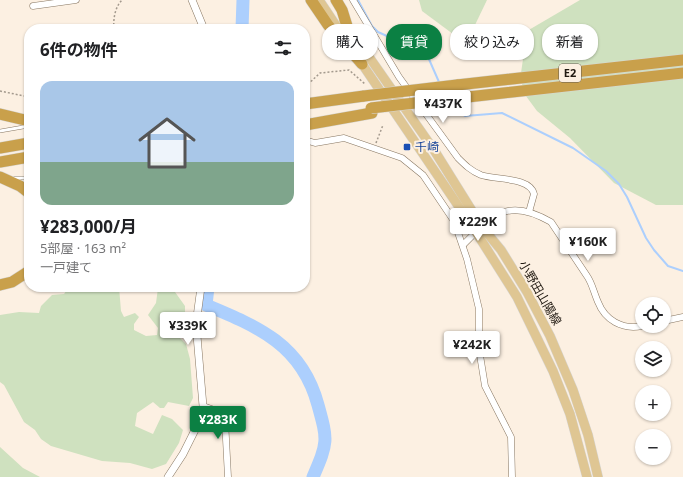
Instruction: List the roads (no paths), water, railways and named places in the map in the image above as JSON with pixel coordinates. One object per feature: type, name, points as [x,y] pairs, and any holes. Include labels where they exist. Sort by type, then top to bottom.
[{"type":"highway","points":[[311,0],[328,25],[362,64]]},
{"type":"highway","points":[[336,0],[342,10],[346,24]]},
{"type":"highway","name":"E2","points":[[310,103],[457,85],[683,60]]},
{"type":"highway","name":"E2","points":[[372,111],[459,98],[683,73]]},
{"type":"highway","points":[[310,117],[372,111]]},
{"type":"highway","points":[[310,124],[372,111]]},
{"type":"highway","points":[[0,114],[24,120]]},
{"type":"highway","points":[[0,148],[24,144]]},
{"type":"highway","points":[[0,162],[24,158]]},
{"type":"highway","points":[[2,178],[24,190]]},
{"type":"highway","points":[[0,285],[12,282],[24,275]]},
{"type":"highway","points":[[0,292],[13,289],[24,284]]},
{"type":"main road","name":"小野田山陽線","points":[[319,0],[362,64],[479,230],[505,256],[527,292],[550,336],[573,390],[588,434],[598,477]]},
{"type":"main road","name":"小野田山陽線","points":[[330,0],[346,24]]},
{"type":"main road","name":"小野田山陽線","points":[[371,60],[434,150],[517,298],[547,358],[570,414],[587,477]]},
{"type":"street","points":[[33,6],[76,0]]},
{"type":"street","points":[[192,0],[202,24]]},
{"type":"street","points":[[353,0],[399,77],[458,158],[474,172],[481,175],[501,180],[525,182],[530,185],[534,194],[530,212]]},
{"type":"street","points":[[310,142],[315,143],[344,138],[375,147],[402,158],[423,175],[454,221],[463,245],[478,309],[482,372],[485,386],[510,437],[512,477]]},
{"type":"street","points":[[463,245],[479,230],[504,211],[516,209],[530,212],[552,222],[589,278],[604,314],[617,323],[625,326],[635,326]]},
{"type":"street","points":[[168,477],[196,431],[203,406],[196,324],[200,292]]},
{"type":"street","points":[[671,320],[683,317]]},
{"type":"street","points":[[203,406],[220,412],[225,420],[228,477]]},
{"type":"lane","points":[[0,131],[24,127]]},
{"type":"lane","points":[[2,178],[24,178]]},
{"type":"waterway","points":[[242,24],[243,0]]},
{"type":"waterway","points":[[358,0],[372,26],[378,32],[418,50],[428,57],[439,82]]},
{"type":"waterway","points":[[453,102],[458,112],[465,116],[502,113],[573,148],[606,171],[619,184],[627,197],[646,238],[654,250],[668,266],[683,271]]},
{"type":"waterway","points":[[207,292],[206,305],[244,321],[261,330],[276,341],[290,353],[301,367],[311,384],[325,434],[322,456],[313,477]]},
{"type":"place","name":"千崎","points":[[407,147]]}]
